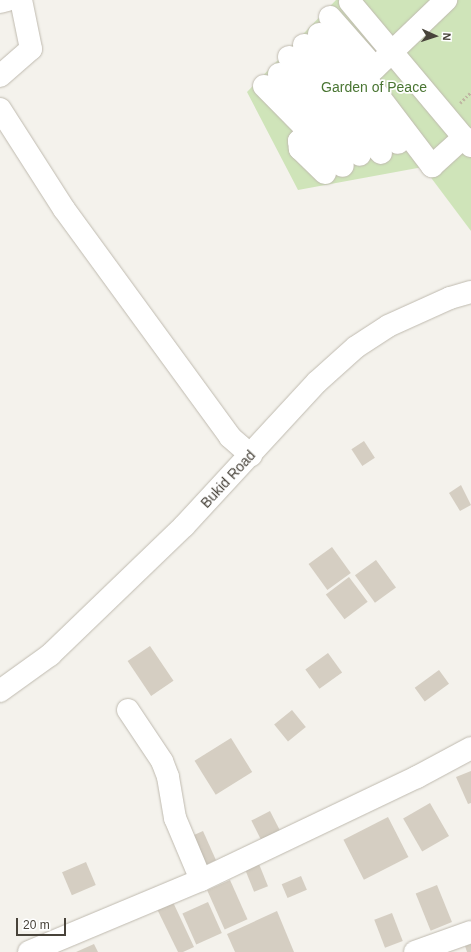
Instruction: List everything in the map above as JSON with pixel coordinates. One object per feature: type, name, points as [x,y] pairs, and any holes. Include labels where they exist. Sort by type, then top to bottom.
[{"type":"street","points":[[0,2],[7,0]]},
{"type":"street","points":[[0,76],[31,49],[21,0]]},
{"type":"street","points":[[297,52],[342,100],[343,165],[300,149],[299,141],[342,100],[390,52],[446,0]]},
{"type":"street","points":[[297,52],[342,100],[432,166],[468,141],[390,52],[350,2]]},
{"type":"street","points":[[297,52],[390,148]]},
{"type":"street","points":[[0,109],[69,215],[230,437],[251,455]]},
{"type":"street","name":"Bukid Road","points":[[0,691],[50,655],[184,526],[317,382],[356,347],[388,326],[450,298],[471,292]]},
{"type":"street","points":[[128,710],[162,761],[168,777],[175,818],[201,880]]},
{"type":"street","points":[[29,952],[201,880],[409,781],[471,748]]},
{"type":"street","points":[[414,952],[471,932]]},
{"type":"green space","name":"Garden of Peace","points":[[336,0],[471,0],[471,231],[423,167],[298,190],[247,92]]},
{"type":"building","points":[[364,441],[375,458],[362,466],[351,449]]},
{"type":"building","points":[[461,485],[471,505],[460,511],[449,493]]},
{"type":"building","points":[[332,547],[351,573],[327,590],[309,564]]},
{"type":"building","points":[[376,560],[396,588],[375,603],[355,575]]},
{"type":"building","points":[[349,577],[368,602],[344,619],[326,594]]},
{"type":"building","points":[[150,646],[173,681],[151,696],[128,661]]},
{"type":"building","points":[[328,653],[342,672],[319,689],[305,669]]},
{"type":"building","points":[[439,670],[449,684],[425,701],[415,688]]},
{"type":"building","points":[[292,710],[306,727],[288,742],[274,724]]},
{"type":"building","points":[[231,738],[252,772],[216,795],[195,761]]},
{"type":"building","points":[[471,771],[471,803],[468,804],[456,777]]},
{"type":"building","points":[[430,803],[449,836],[422,851],[403,818]]},
{"type":"building","points":[[270,811],[280,831],[261,840],[251,821]]},
{"type":"building","points":[[388,817],[408,857],[364,880],[343,840]]},
{"type":"building","points":[[203,831],[216,860],[199,868],[186,839]]},
{"type":"building","points":[[86,862],[96,885],[72,895],[62,872]]},
{"type":"building","points":[[259,864],[268,886],[254,892],[245,870]]},
{"type":"building","points":[[301,876],[307,890],[288,898],[282,884]]},
{"type":"building","points":[[230,880],[247,919],[225,929],[207,890]]},
{"type":"building","points":[[437,885],[452,922],[431,931],[416,894]]},
{"type":"building","points":[[172,900],[194,947],[183,952],[178,952],[156,907]]},
{"type":"building","points":[[208,902],[222,933],[196,944],[182,913]]},
{"type":"building","points":[[277,911],[294,952],[235,952],[227,934]]},
{"type":"building","points":[[392,913],[403,941],[385,948],[374,920]]},
{"type":"building","points":[[94,944],[98,952],[76,952]]},
{"type":"building","points":[[471,944],[471,952],[467,952],[465,946]]}]
